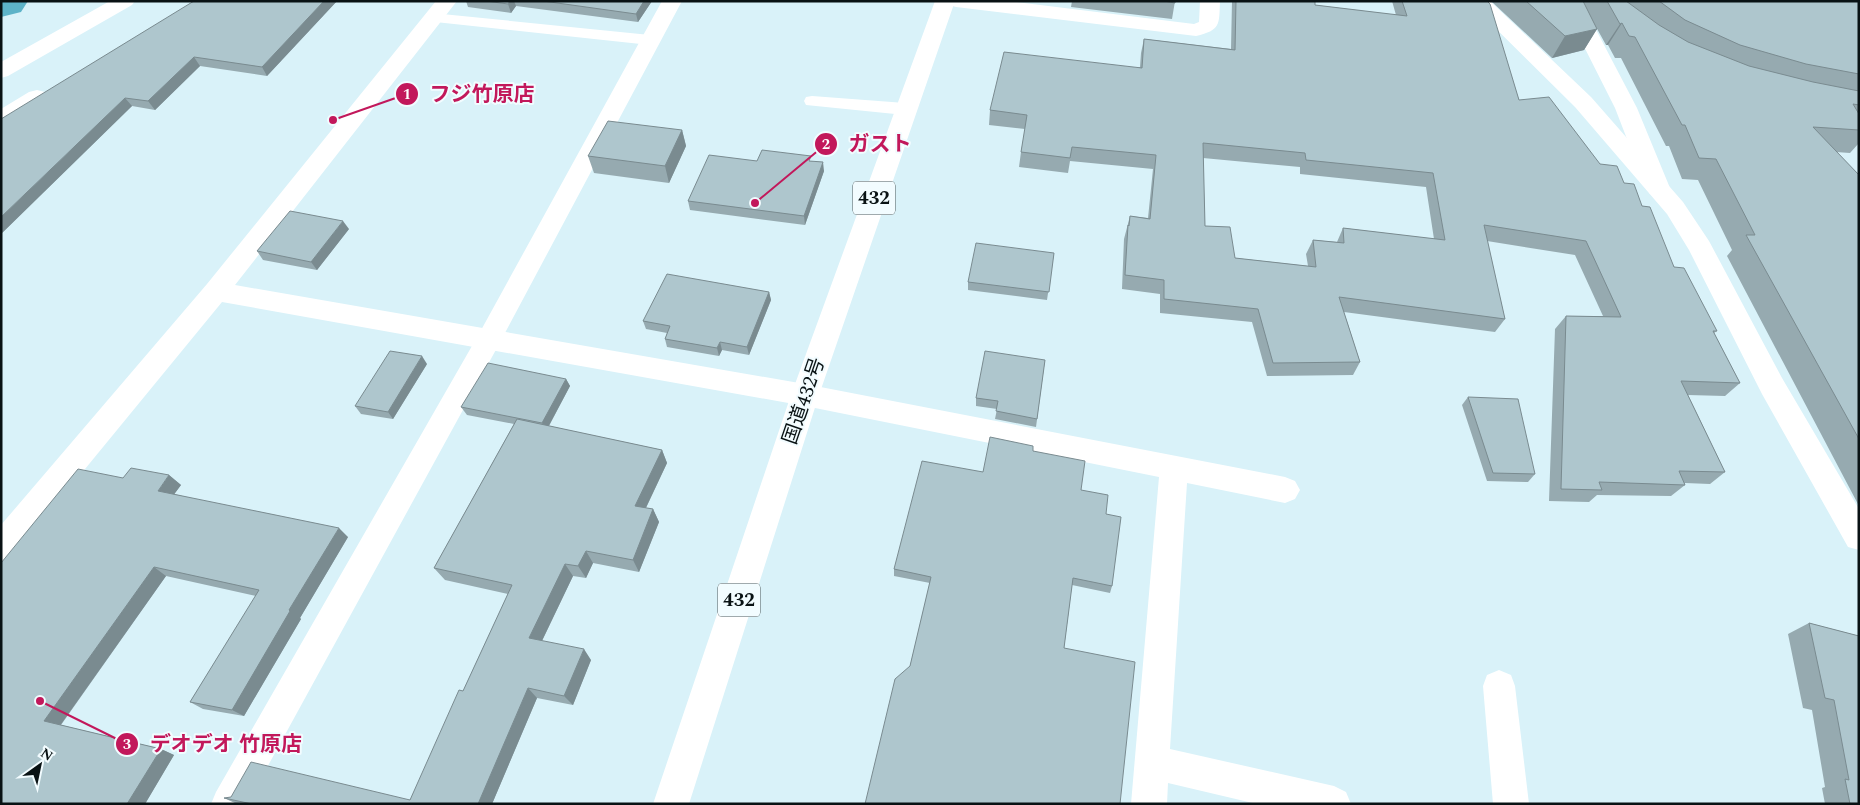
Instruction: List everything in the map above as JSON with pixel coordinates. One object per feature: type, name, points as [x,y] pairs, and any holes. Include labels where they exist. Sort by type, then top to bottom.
[{"type":"main road","points":[[1,70],[125,1]]},
{"type":"main road","points":[[1,548],[216,291],[447,1]]},
{"type":"main road","points":[[228,804],[489,339],[672,1]]},
{"type":"main road","name":"国道432号","points":[[671,804],[805,395],[945,1]]},
{"type":"main road","points":[[956,1],[1196,30],[1209,25],[1210,1]]},
{"type":"main road","points":[[1478,1],[1583,102],[1675,208],[1700,247],[1772,386],[1859,537]]},
{"type":"main road","points":[[1571,1],[1626,108],[1658,188]]},
{"type":"main road","points":[[1,119],[52,89]]},
{"type":"main road","points":[[216,291],[805,395],[1285,490]]},
{"type":"main road","points":[[1149,804],[1174,468]]},
{"type":"main road","points":[[1498,686],[1511,804]]},
{"type":"main road","points":[[1152,762],[1334,804]]},
{"type":"lane","points":[[432,18],[650,40]]},
{"type":"lane","points":[[812,101],[906,109]]},
{"type":"building","points":[[194,1],[324,1],[262,67],[194,57],[148,101],[125,98],[1,217],[1,119]]},
{"type":"building","points":[[486,1],[510,1],[508,4]]},
{"type":"building","points":[[543,1],[644,1],[636,14]]},
{"type":"building","points":[[1236,1],[1315,1],[1315,5],[1407,16],[1402,1],[1487,1],[1490,4],[1519,100],[1549,97],[1600,164],[1617,166],[1624,183],[1634,184],[1642,206],[1650,207],[1674,267],[1684,268],[1717,331],[1713,331],[1740,383],[1681,381],[1725,472],[1679,471],[1685,485],[1599,482],[1602,490],[1561,489],[1566,316],[1621,317],[1586,241],[1484,225],[1505,319],[1339,297],[1360,362],[1273,363],[1258,309],[1164,299],[1164,280],[1125,275],[1130,216],[1150,219],[1156,155],[1072,147],[1070,158],[1021,152],[1027,115],[990,110],[1004,52],[1142,68],[1144,39],[1235,50]],"holes":[[[1203,143],[1305,153],[1306,160],[1433,173],[1445,240],[1343,228],[1344,243],[1313,240],[1316,267],[1235,258],[1230,227],[1205,226]]]},
{"type":"building","points":[[1526,1],[1583,1],[1597,29],[1565,36]]},
{"type":"building","points":[[1607,1],[1626,1],[1659,25],[1688,42],[1749,66],[1859,91],[1859,105],[1853,104],[1859,114],[1859,130],[1813,127],[1859,175],[1859,439],[1746,235],[1755,235],[1716,159],[1699,158],[1685,125],[1682,125],[1635,37],[1629,36]]},
{"type":"building","points":[[1659,1],[1859,1],[1859,74],[1806,64],[1740,45],[1685,20]]},
{"type":"building","points":[[608,121],[682,130],[665,166],[588,156]]},
{"type":"building","points":[[762,150],[811,156],[809,161],[823,162],[804,216],[688,201],[709,155],[757,161]]},
{"type":"building","points":[[290,211],[343,221],[311,262],[257,251]]},
{"type":"building","points":[[976,243],[1054,253],[1049,292],[968,282]]},
{"type":"building","points":[[667,274],[769,292],[747,347],[720,342],[717,348],[665,339],[670,326],[643,321]]},
{"type":"building","points":[[390,351],[422,356],[388,412],[355,406]]},
{"type":"building","points":[[985,351],[1045,360],[1037,419],[996,411],[998,401],[976,398]]},
{"type":"building","points":[[488,363],[566,379],[542,423],[461,407]]},
{"type":"building","points":[[1468,397],[1518,399],[1535,474],[1493,473]]},
{"type":"building","points":[[517,419],[662,450],[635,506],[653,509],[633,560],[586,551],[578,566],[565,564],[529,638],[584,649],[564,696],[528,688],[478,804],[252,804],[224,798],[231,797],[251,762],[410,800],[459,690],[463,691],[512,585],[434,568]]},
{"type":"building","points":[[990,437],[1033,446],[1033,451],[1085,461],[1081,490],[1108,495],[1106,514],[1121,517],[1112,586],[1073,578],[1064,648],[1135,662],[1120,804],[865,804],[895,679],[910,666],[931,577],[894,569],[922,461],[983,472]]},
{"type":"building","points":[[131,468],[169,475],[158,491],[339,528],[289,610],[232,710],[190,702],[259,590],[154,567],[44,721],[161,749],[127,804],[1,804],[1,563],[78,469],[123,478]]},
{"type":"building","points":[[1809,623],[1859,636],[1859,804],[1850,804],[1845,779],[1849,780],[1834,700],[1825,698]]},
{"type":"place","name":"フジ竹原店","points":[[333,120]]},
{"type":"place","name":"ガスト","points":[[755,203]]},
{"type":"place","name":"デオデオ 竹原店","points":[[40,701]]}]
